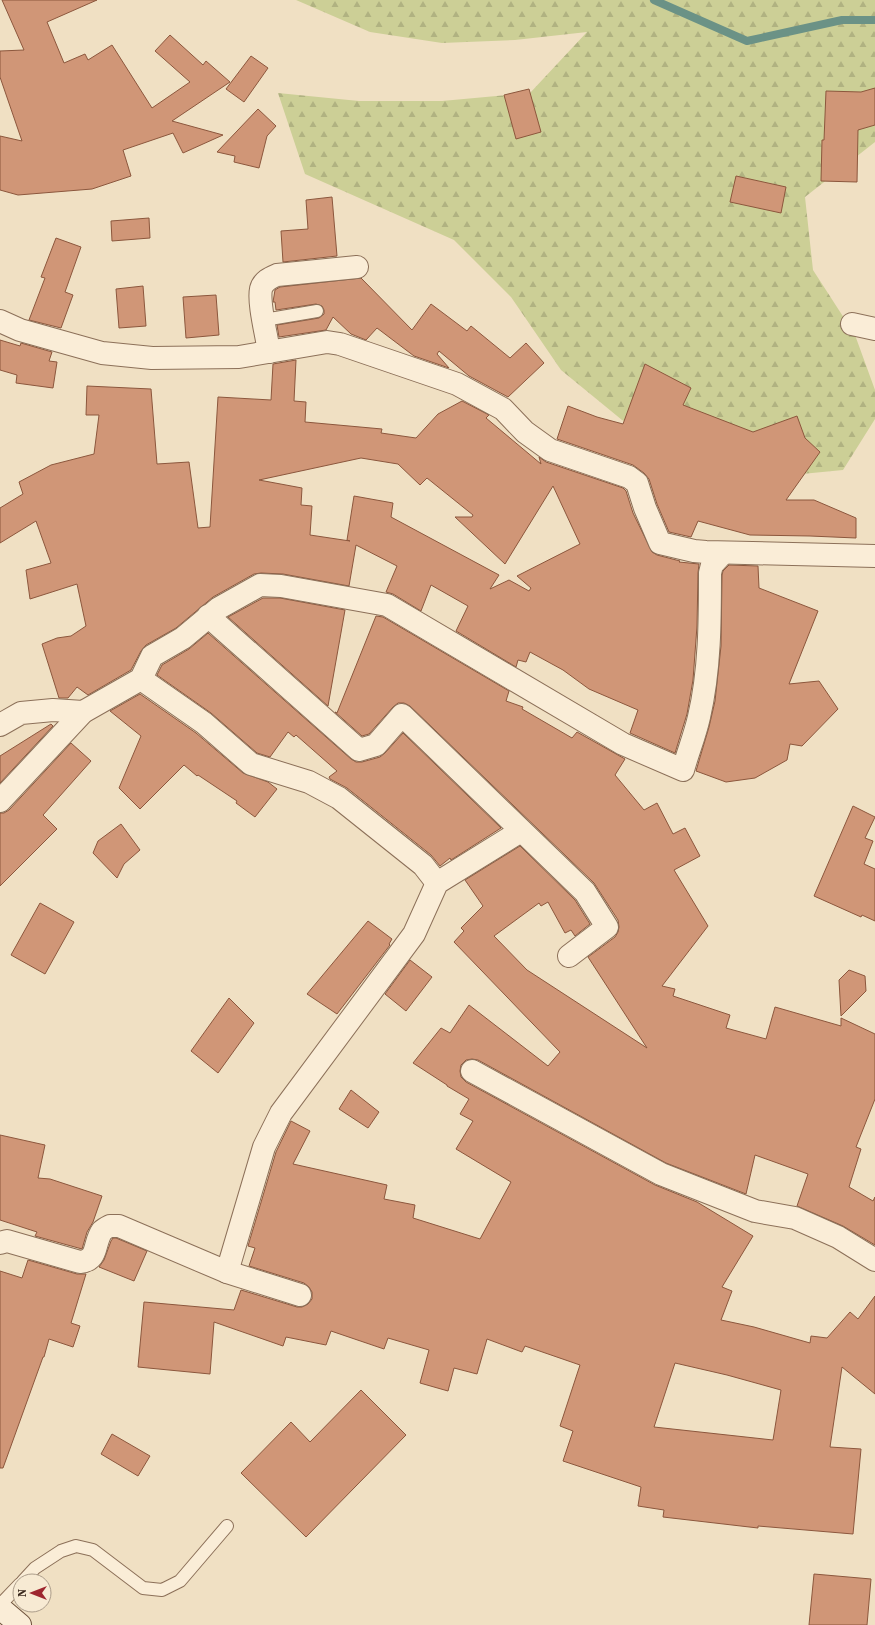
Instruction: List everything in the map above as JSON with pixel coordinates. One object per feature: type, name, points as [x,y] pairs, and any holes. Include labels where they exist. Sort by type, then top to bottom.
[{"type":"street","points":[[269,352],[261,289],[266,280],[277,275],[357,267]]},
{"type":"street","points":[[0,321],[20,330],[102,353],[152,358],[192,359],[239,357],[327,342],[340,344],[458,384],[503,410],[525,432],[550,450],[629,477],[637,483],[645,508],[660,543],[694,551],[723,553],[875,556]]},
{"type":"street","points":[[852,324],[875,329]]},
{"type":"street","points":[[0,801],[83,712],[141,679],[152,656],[183,638],[219,608],[260,585],[282,586],[387,605],[611,737],[683,770],[699,717],[707,668],[710,621],[710,572],[712,565],[723,553]]},
{"type":"street","points":[[208,616],[359,750],[376,745],[402,715],[585,892],[607,927],[569,956]]},
{"type":"street","points":[[141,679],[204,723],[251,764],[310,782],[339,798],[423,866],[437,883]]},
{"type":"street","points":[[0,725],[21,713],[53,710],[83,712]]},
{"type":"street","points":[[227,1272],[264,1147],[271,1130],[281,1113],[414,934],[437,883],[521,831]]},
{"type":"street","points":[[472,1071],[660,1174],[755,1211],[795,1218],[838,1237],[875,1260]]},
{"type":"street","points":[[0,1243],[7,1242],[80,1262],[88,1261],[92,1257],[102,1231],[110,1226],[119,1226],[227,1272],[300,1295]]},
{"type":"street","points":[[0,1608],[20,1625]]},
{"type":"lane","points":[[264,320],[317,311]]},
{"type":"lane","points":[[30,1573],[35,1568],[61,1551],[76,1546],[94,1550],[143,1588],[162,1590],[180,1581],[227,1526]]},
{"type":"lane","points":[[0,1605],[12,1592]]},
{"type":"green space","points":[[296,0],[875,0],[875,142],[805,197],[813,270],[855,335],[875,390],[875,419],[843,470],[771,477],[695,455],[622,420],[561,370],[511,297],[454,240],[305,174],[278,93],[359,101],[442,101],[530,93],[587,32],[515,40],[442,43],[370,32]]},
{"type":"building","points":[[2,0],[97,0],[47,22],[64,63],[85,54],[88,60],[112,45],[152,108],[190,82],[155,51],[170,35],[203,65],[206,61],[230,82],[172,121],[223,135],[183,153],[173,133],[123,150],[131,176],[92,189],[18,195],[0,190],[0,136],[22,141],[0,77],[0,51],[24,50]]},
{"type":"building","points":[[251,56],[268,68],[244,102],[226,89]]},
{"type":"building","points":[[875,88],[875,125],[858,130],[857,182],[821,181],[822,140],[824,140],[826,91],[861,92]]},
{"type":"building","points":[[529,89],[541,132],[516,139],[504,95]]},
{"type":"building","points":[[258,109],[276,126],[267,136],[259,168],[234,162],[235,156],[217,152]]},
{"type":"building","points":[[736,176],[786,187],[781,213],[730,202]]},
{"type":"building","points":[[332,197],[337,256],[283,262],[281,231],[308,229],[306,200]]},
{"type":"building","points":[[149,218],[150,238],[112,241],[111,221]]},
{"type":"building","points":[[56,238],[81,247],[65,292],[73,295],[61,328],[29,320],[45,278],[41,277]]},
{"type":"building","points":[[361,278],[412,330],[431,304],[467,331],[471,326],[510,358],[526,343],[544,363],[508,397],[469,376],[439,351],[437,354],[449,368],[414,356],[377,328],[366,340],[351,334],[333,317],[326,330],[279,337],[277,325],[319,318],[324,314],[324,310],[322,306],[316,304],[276,310],[275,302],[273,302],[275,290],[280,287]]},
{"type":"building","points":[[143,286],[146,326],[119,328],[116,289]]},
{"type":"building","points":[[216,295],[219,335],[186,338],[183,297]]},
{"type":"building","points":[[0,340],[20,346],[21,343],[52,352],[49,361],[57,362],[53,388],[16,383],[17,375],[0,370]]},
{"type":"building","points":[[296,360],[294,401],[306,402],[305,422],[382,429],[381,433],[416,438],[438,414],[462,401],[489,415],[486,418],[541,464],[539,457],[546,462],[623,488],[626,491],[633,513],[652,552],[657,555],[680,561],[679,562],[699,564],[697,626],[693,680],[687,714],[675,753],[630,733],[638,710],[589,689],[563,670],[530,652],[526,662],[518,660],[516,667],[456,631],[468,606],[431,585],[421,611],[393,594],[386,592],[397,566],[356,545],[349,586],[283,574],[254,574],[213,597],[176,628],[146,645],[141,651],[131,670],[88,695],[77,687],[68,698],[59,698],[42,644],[57,638],[71,636],[86,626],[77,584],[30,599],[26,570],[51,563],[36,521],[0,543],[0,508],[23,494],[19,482],[51,465],[94,454],[99,415],[86,415],[87,386],[151,389],[157,464],[189,462],[198,528],[210,527],[218,397],[271,400],[273,364]],"holes":[[[361,458],[398,464],[420,485],[427,478],[473,515],[472,517],[455,517],[505,564],[553,486],[580,544],[517,576],[531,588],[529,591],[509,580],[490,589],[499,575],[391,517],[393,503],[354,496],[347,540],[350,541],[310,535],[312,506],[301,505],[302,488],[259,480]]]},
{"type":"building","points":[[645,364],[691,388],[683,405],[753,432],[797,416],[805,438],[820,452],[786,500],[814,500],[856,518],[856,538],[750,535],[698,521],[691,537],[669,532],[657,504],[649,479],[644,473],[633,465],[557,439],[568,406],[597,417],[623,424]]},
{"type":"building","points":[[729,565],[758,566],[759,588],[818,611],[789,684],[819,681],[838,709],[802,746],[790,744],[787,760],[755,778],[726,782],[696,771],[715,701],[721,646],[722,575],[723,571]]},
{"type":"building","points":[[263,598],[280,598],[345,610],[328,706],[228,617]]},
{"type":"building","points":[[376,616],[383,617],[509,691],[506,701],[523,707],[522,709],[572,738],[577,732],[625,759],[615,775],[644,810],[657,803],[673,834],[685,828],[700,856],[674,870],[708,926],[662,986],[675,989],[673,996],[730,1015],[726,1028],[766,1039],[775,1007],[841,1026],[841,1018],[875,1034],[875,1099],[856,1147],[861,1149],[849,1187],[873,1201],[875,1197],[875,1245],[843,1226],[797,1206],[808,1174],[755,1155],[746,1194],[666,1163],[478,1060],[466,1060],[461,1065],[460,1071],[461,1077],[466,1082],[655,1185],[697,1202],[753,1236],[722,1287],[732,1291],[721,1320],[754,1327],[810,1343],[811,1336],[827,1338],[850,1312],[858,1319],[875,1296],[875,1394],[842,1367],[830,1447],[861,1449],[853,1534],[758,1526],[758,1528],[663,1517],[664,1510],[638,1506],[641,1487],[563,1461],[573,1431],[560,1426],[580,1365],[525,1346],[522,1352],[487,1339],[477,1374],[454,1368],[448,1391],[420,1383],[429,1350],[388,1338],[384,1349],[331,1331],[326,1345],[286,1337],[283,1346],[214,1322],[210,1374],[138,1367],[144,1302],[234,1310],[241,1290],[297,1307],[302,1307],[308,1304],[312,1299],[312,1292],[304,1283],[249,1266],[255,1248],[248,1246],[276,1152],[291,1121],[310,1131],[293,1164],[387,1185],[384,1199],[415,1205],[413,1218],[480,1239],[511,1182],[456,1149],[473,1121],[460,1114],[469,1099],[413,1063],[441,1028],[450,1033],[469,1005],[548,1066],[560,1052],[454,942],[464,931],[461,928],[483,906],[465,880],[520,846],[575,900],[590,924],[575,936],[571,930],[565,933],[548,902],[541,906],[539,903],[494,936],[527,970],[647,1048],[588,957],[615,937],[619,927],[618,920],[594,883],[410,706],[404,703],[398,703],[369,734],[362,736],[335,712],[337,713]],"holes":[[[675,1363],[727,1375],[781,1390],[773,1440],[654,1427]]]},
{"type":"building","points":[[208,633],[351,759],[356,762],[362,762],[380,757],[403,733],[501,828],[451,860],[450,858],[440,866],[431,855],[347,788],[330,779],[329,777],[337,771],[296,735],[294,737],[288,732],[270,757],[257,753],[211,713],[157,675],[162,665],[189,649]]},
{"type":"building","points":[[140,694],[196,733],[243,773],[268,782],[277,789],[255,817],[236,803],[237,801],[198,775],[197,776],[184,765],[140,809],[119,788],[141,736],[110,711]]},
{"type":"building","points":[[51,724],[53,726],[0,783],[0,756]]},
{"type":"building","points":[[71,743],[91,761],[43,815],[57,829],[0,886],[0,813],[4,813],[9,810]]},
{"type":"building","points":[[853,806],[875,817],[865,838],[873,841],[864,864],[875,869],[875,921],[862,915],[861,917],[814,896]]},
{"type":"building","points":[[121,824],[140,850],[124,864],[117,878],[93,853],[98,841]]},
{"type":"building","points":[[40,903],[74,922],[45,974],[11,955]]},
{"type":"building","points":[[368,921],[392,939],[389,944],[390,945],[337,1014],[307,994]]},
{"type":"building","points":[[410,960],[432,977],[406,1011],[385,994]]},
{"type":"building","points":[[849,970],[865,976],[866,991],[841,1016],[839,980]]},
{"type":"building","points":[[229,998],[254,1023],[218,1073],[191,1051]]},
{"type":"building","points":[[351,1090],[379,1112],[368,1128],[339,1109]]},
{"type":"building","points":[[0,1135],[45,1145],[38,1178],[50,1179],[102,1196],[93,1222],[87,1232],[82,1249],[35,1236],[37,1232],[0,1220]]},
{"type":"building","points":[[113,1238],[147,1251],[134,1281],[99,1267],[104,1260]]},
{"type":"building","points":[[28,1260],[77,1274],[86,1274],[71,1323],[80,1326],[73,1347],[49,1339],[44,1357],[3,1468],[0,1468],[0,1271],[22,1278]]},
{"type":"building","points":[[361,1390],[406,1435],[306,1537],[241,1473],[291,1422],[310,1442]]},
{"type":"building","points":[[112,1434],[150,1456],[138,1476],[101,1454]]},
{"type":"building","points":[[814,1574],[871,1579],[867,1625],[809,1625]]},
{"type":"waterway","points":[[654,0],[747,41],[842,20],[875,20]]}]
